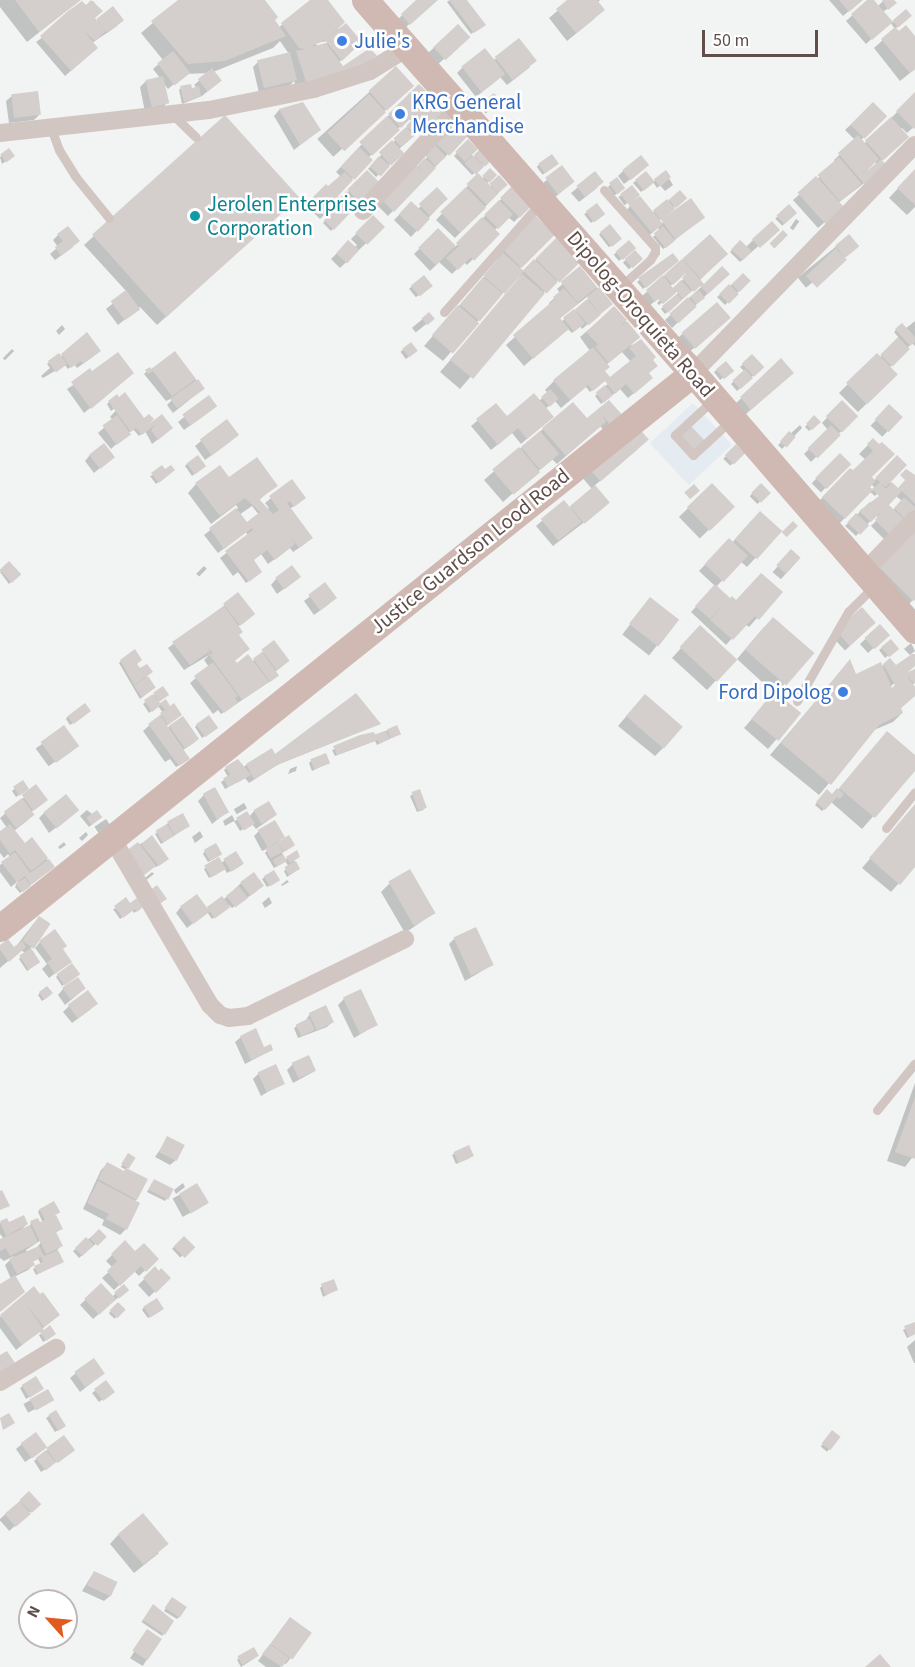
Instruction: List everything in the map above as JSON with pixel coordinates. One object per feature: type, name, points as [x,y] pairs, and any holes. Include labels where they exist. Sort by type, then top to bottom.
[{"type":"main road","name":"Dipolog-Oroquieta Road","points":[[365,0],[693,372],[915,630]]},
{"type":"main road","name":"Justice Guardson Lood Road","points":[[0,928],[693,372]]},
{"type":"street","points":[[0,134],[240,105],[349,80],[390,61],[407,48]]},
{"type":"street","points":[[363,212],[459,107]]},
{"type":"street","name":"Justice Guardson Lood Road","points":[[693,372],[915,145]]},
{"type":"street","points":[[870,578],[915,519]]},
{"type":"street","points":[[112,838],[210,1005],[220,1015],[229,1018],[248,1016],[405,939]]},
{"type":"street","points":[[0,1382],[56,1348]]},
{"type":"lane","points":[[172,114],[196,137]]},
{"type":"lane","points":[[51,128],[59,150],[75,176],[109,218]]},
{"type":"lane","points":[[604,190],[655,247],[650,260],[619,289]]},
{"type":"lane","points":[[444,312],[542,201]]},
{"type":"lane","points":[[715,398],[675,435],[693,455],[733,419]]},
{"type":"lane","points":[[797,701],[870,578]]},
{"type":"lane","points":[[886,828],[915,792]]},
{"type":"lane","points":[[877,1110],[915,1063]]},
{"type":"shaded area","points":[[693,403],[732,445],[689,485],[650,443]]},
{"type":"building","points":[[15,0],[81,0],[39,32]]},
{"type":"building","points":[[91,0],[103,11],[95,18],[106,31],[95,41],[83,30],[98,48],[71,71],[40,36],[82,1],[86,5]]},
{"type":"building","points":[[178,0],[265,0],[278,17],[275,20],[286,36],[225,61],[188,64],[151,21]]},
{"type":"building","points":[[310,0],[328,0],[345,22],[328,38],[346,23],[362,42],[342,61],[325,40],[310,47],[326,43],[343,66],[370,48],[377,56],[355,69],[307,85],[296,51],[305,49],[299,48],[281,23]]},
{"type":"building","points":[[416,0],[438,0],[410,25],[401,14]]},
{"type":"building","points":[[449,0],[467,0],[486,25],[474,33]]},
{"type":"building","points":[[567,0],[597,0],[605,10],[576,33],[556,9]]},
{"type":"building","points":[[839,0],[863,0],[849,12]]},
{"type":"building","points":[[867,0],[874,0],[893,22],[872,40],[851,14]]},
{"type":"building","points":[[882,0],[894,0],[897,3],[888,10]]},
{"type":"building","points":[[113,6],[124,20],[108,33],[96,19]]},
{"type":"building","points":[[906,9],[912,16],[898,28],[892,21]]},
{"type":"building","points":[[458,24],[470,37],[445,60],[433,47]]},
{"type":"building","points":[[906,25],[915,36],[915,69],[910,73],[881,39],[895,27],[899,31]]},
{"type":"building","points":[[519,38],[537,61],[512,80],[495,57]]},
{"type":"building","points":[[485,48],[505,74],[482,92],[461,66]]},
{"type":"building","points":[[173,51],[190,73],[174,85],[157,63]]},
{"type":"building","points":[[290,52],[297,80],[264,88],[257,60]]},
{"type":"building","points":[[396,66],[414,86],[387,111],[369,91]]},
{"type":"building","points":[[212,68],[222,81],[208,92],[198,79]]},
{"type":"building","points":[[163,76],[169,103],[152,107],[145,80]]},
{"type":"building","points":[[191,84],[192,88],[199,86],[201,96],[184,102],[180,86]]},
{"type":"building","points":[[419,84],[445,110],[428,126],[415,114],[401,128],[388,114]]},
{"type":"building","points":[[38,91],[41,115],[14,118],[11,94]]},
{"type":"building","points":[[915,92],[915,128],[914,129],[896,111]]},
{"type":"building","points":[[494,93],[501,102],[487,113],[480,104]]},
{"type":"building","points":[[369,94],[386,112],[344,151],[327,133]]},
{"type":"building","points":[[303,102],[321,130],[300,145],[279,109]]},
{"type":"building","points":[[873,102],[887,116],[865,139],[850,125]]},
{"type":"building","name":"Jerolen Enterprises Corporation","points":[[225,115],[299,197],[166,317],[92,235]]},
{"type":"building","points":[[387,116],[400,130],[372,156],[359,142]]},
{"type":"building","points":[[416,116],[425,125],[415,135],[406,126]]},
{"type":"building","points":[[891,117],[909,137],[883,160],[865,140]]},
{"type":"building","points":[[453,121],[468,135],[449,156],[434,141]]},
{"type":"building","points":[[406,127],[414,136],[401,147],[393,138]]},
{"type":"building","points":[[858,135],[879,159],[862,175],[881,159],[887,166],[865,185],[838,153]]},
{"type":"building","points":[[468,139],[478,149],[465,162],[455,152]]},
{"type":"building","points":[[392,140],[404,153],[391,165],[379,152]]},
{"type":"building","points":[[435,145],[446,157],[436,166],[425,155]]},
{"type":"building","points":[[359,147],[373,160],[354,180],[341,167]]},
{"type":"building","points":[[9,148],[15,156],[6,163],[0,155]]},
{"type":"building","points":[[481,148],[492,159],[485,166],[474,155]]},
{"type":"building","points":[[552,154],[559,164],[545,174],[538,164]]},
{"type":"building","points":[[473,155],[484,166],[476,175],[465,163]]},
{"type":"building","points":[[641,155],[649,165],[631,180],[622,170]]},
{"type":"building","points":[[379,156],[390,166],[381,176],[370,166]]},
{"type":"building","points":[[839,157],[861,184],[840,202],[818,175]]},
{"type":"building","points":[[425,158],[436,168],[394,212],[380,198],[415,163],[423,172],[418,165]]},
{"type":"building","points":[[562,165],[575,182],[558,194],[545,178]]},
{"type":"building","points":[[490,168],[497,175],[489,183],[482,176]]},
{"type":"building","points":[[915,169],[915,205],[897,188]]},
{"type":"building","points":[[367,170],[380,183],[360,203],[347,190]]},
{"type":"building","points":[[666,170],[671,177],[660,187],[654,179]]},
{"type":"building","points":[[595,171],[604,182],[585,197],[576,186]]},
{"type":"building","points":[[646,171],[655,182],[644,191],[635,180]]},
{"type":"building","points":[[345,172],[353,180],[338,196],[340,198],[346,191],[354,200],[348,207],[352,211],[334,230],[324,220],[335,209],[327,215],[311,199],[326,184],[328,186]]},
{"type":"building","points":[[478,173],[498,194],[487,205],[466,184]]},
{"type":"building","points":[[499,175],[508,185],[498,193],[489,184]]},
{"type":"building","points":[[816,176],[844,207],[826,224],[797,193]]},
{"type":"building","points":[[617,177],[625,188],[617,194],[609,183]]},
{"type":"building","points":[[632,185],[640,195],[634,200],[640,196],[663,224],[652,233],[620,194]]},
{"type":"building","points":[[512,186],[532,206],[520,218],[500,198]]},
{"type":"building","points":[[437,187],[448,199],[430,216],[419,204]]},
{"type":"building","points":[[466,187],[486,208],[460,233],[440,212]]},
{"type":"building","points":[[680,190],[687,198],[676,208],[669,200]]},
{"type":"building","points":[[691,198],[705,217],[675,239],[661,220]]},
{"type":"building","points":[[667,199],[675,209],[661,220],[653,210]]},
{"type":"building","points":[[499,200],[513,214],[498,229],[484,215]]},
{"type":"building","points":[[411,201],[430,219],[418,232],[399,214]]},
{"type":"building","points":[[597,203],[605,214],[594,223],[586,211]]},
{"type":"building","points":[[789,204],[797,213],[784,224],[776,215]]},
{"type":"building","points":[[373,215],[385,227],[367,245],[355,233]]},
{"type":"building","points":[[535,215],[555,235],[522,268],[502,248]]},
{"type":"building","points":[[482,217],[500,234],[474,261],[471,257],[458,270],[446,258],[459,246],[456,243]]},
{"type":"building","points":[[772,221],[780,230],[760,248],[752,239]]},
{"type":"building","points":[[610,224],[622,239],[612,247],[600,232]]},
{"type":"building","points":[[68,226],[80,241],[61,256],[55,247],[63,241],[57,234]]},
{"type":"building","points":[[663,226],[675,241],[666,248],[654,234]]},
{"type":"building","points":[[438,228],[456,246],[436,265],[418,248]]},
{"type":"building","points":[[783,230],[788,235],[775,248],[770,243]]},
{"type":"building","points":[[710,234],[728,254],[701,279],[683,259]]},
{"type":"building","points":[[849,234],[859,246],[845,258],[835,246]]},
{"type":"building","points":[[556,238],[580,262],[560,283],[535,259]]},
{"type":"building","points":[[348,240],[359,250],[347,263],[336,253]]},
{"type":"building","points":[[629,240],[636,248],[623,260],[615,252]]},
{"type":"building","points":[[740,240],[752,251],[743,260],[731,250]]},
{"type":"building","points":[[836,248],[847,260],[817,288],[806,276]]},
{"type":"building","points":[[635,250],[643,259],[633,268],[625,259]]},
{"type":"building","points":[[503,253],[524,271],[504,294],[483,276]]},
{"type":"building","points":[[673,253],[679,261],[646,288],[638,278]]},
{"type":"building","points":[[534,259],[558,282],[547,293],[523,271]]},
{"type":"building","points":[[682,259],[704,284],[722,266],[730,274],[708,294],[700,286],[694,292],[682,278],[688,271],[673,285],[664,275]]},
{"type":"building","points":[[580,266],[597,287],[578,303],[561,282]]},
{"type":"building","points":[[743,273],[751,281],[739,292],[732,284]]},
{"type":"building","points":[[522,274],[545,293],[473,379],[450,360]]},
{"type":"building","points":[[424,275],[433,286],[420,297],[411,286]]},
{"type":"building","points":[[663,275],[673,288],[681,280],[691,291],[683,299],[674,289],[676,293],[663,304],[658,299],[655,302],[646,290]]},
{"type":"building","points":[[483,277],[503,294],[480,321],[460,305]]},
{"type":"building","points":[[729,284],[739,294],[729,304],[719,294]]},
{"type":"building","points":[[599,287],[613,304],[600,314],[587,297]]},
{"type":"building","points":[[564,288],[578,304],[560,318],[569,329],[533,359],[513,335],[555,299],[553,297]]},
{"type":"building","points":[[126,290],[140,309],[125,321],[111,301]]},
{"type":"building","points":[[699,290],[705,298],[696,305],[690,297]]},
{"type":"building","points":[[677,294],[682,300],[668,313],[662,306]]},
{"type":"building","points":[[688,297],[697,307],[678,323],[669,314]]},
{"type":"building","points":[[587,299],[601,315],[589,325],[575,309]]},
{"type":"building","points":[[717,302],[731,318],[695,349],[682,333]]},
{"type":"building","points":[[458,305],[479,323],[453,354],[432,335]]},
{"type":"building","points":[[614,306],[627,320],[599,346],[586,332]]},
{"type":"building","points":[[574,309],[585,323],[574,332],[563,318]]},
{"type":"building","points":[[429,312],[435,319],[427,325],[421,319]]},
{"type":"building","points":[[627,321],[640,337],[608,363],[595,347]]},
{"type":"building","points":[[902,323],[915,337],[915,342],[910,346],[895,329]]},
{"type":"building","points":[[87,332],[101,351],[83,364],[81,361],[71,368],[61,354]]},
{"type":"building","points":[[898,337],[910,349],[892,367],[880,355]]},
{"type":"building","points":[[641,339],[656,357],[653,360],[658,366],[649,373],[653,378],[634,394],[626,384],[615,394],[605,381],[593,391],[588,385],[570,400],[553,380],[593,347],[610,367],[605,371],[610,377],[636,356],[629,348]]},
{"type":"building","points":[[411,342],[418,351],[409,357],[402,349]]},
{"type":"building","points":[[175,351],[196,379],[172,396],[153,371],[148,374],[145,370],[150,367],[151,369]]},
{"type":"building","points":[[118,352],[134,373],[91,409],[71,382],[90,368],[92,371]]},
{"type":"building","points":[[59,353],[67,364],[56,373],[48,361]]},
{"type":"building","points":[[877,353],[898,375],[867,404],[846,383]]},
{"type":"building","points":[[752,354],[764,367],[754,377],[742,364]]},
{"type":"building","points":[[781,358],[794,373],[751,410],[740,397]]},
{"type":"building","points":[[726,361],[734,371],[724,379],[716,369]]},
{"type":"building","points":[[745,369],[753,378],[740,389],[732,380]]},
{"type":"building","points":[[198,379],[205,389],[177,408],[170,399]]},
{"type":"building","points":[[605,385],[613,395],[604,403],[596,393]]},
{"type":"building","points":[[550,389],[559,399],[550,407],[541,397]]},
{"type":"building","points":[[125,392],[144,418],[149,414],[154,419],[149,424],[162,414],[173,428],[158,440],[151,430],[156,424],[142,435],[136,428],[131,432],[108,401],[117,394],[119,397]]},
{"type":"building","points":[[534,393],[554,417],[527,439],[518,428],[498,445],[476,419],[496,403],[507,416]]},
{"type":"building","points":[[209,395],[217,406],[191,426],[182,414]]},
{"type":"building","points":[[609,400],[624,417],[612,427],[602,415],[606,422],[566,456],[542,428],[573,402],[587,418]]},
{"type":"building","points":[[842,400],[858,416],[842,433],[826,416]]},
{"type":"building","points":[[889,404],[903,417],[889,432],[875,419]]},
{"type":"building","points":[[117,415],[131,434],[117,445],[102,426]]},
{"type":"building","points":[[814,415],[821,422],[812,430],[806,424]]},
{"type":"building","points":[[227,419],[239,435],[212,455],[200,439]]},
{"type":"building","points":[[690,425],[704,440],[693,451],[679,435]]},
{"type":"building","points":[[831,425],[841,435],[818,458],[808,448]]},
{"type":"building","points":[[637,426],[649,440],[601,482],[589,468]]},
{"type":"building","points":[[540,431],[559,454],[540,470],[521,447]]},
{"type":"building","points":[[789,431],[796,437],[787,447],[780,442]]},
{"type":"building","points":[[873,438],[879,444],[882,442],[895,454],[872,477],[876,481],[870,487],[872,489],[880,482],[875,478],[897,455],[907,465],[886,487],[881,484],[886,489],[892,482],[898,488],[905,480],[900,475],[906,469],[915,475],[915,504],[902,491],[889,505],[906,521],[891,536],[875,520],[882,511],[871,522],[859,511],[879,496],[873,490],[845,519],[822,497],[850,468],[853,470],[873,451],[867,444]]},
{"type":"building","points":[[104,443],[115,457],[100,469],[89,455]]},
{"type":"building","points":[[736,444],[745,453],[734,465],[725,455]]},
{"type":"building","points":[[519,447],[540,472],[513,495],[492,469]]},
{"type":"building","points":[[840,453],[851,464],[827,489],[815,478]]},
{"type":"building","points":[[198,455],[206,466],[195,475],[187,463]]},
{"type":"building","points":[[257,457],[278,486],[259,499],[273,514],[279,510],[269,496],[292,479],[306,498],[294,507],[290,501],[287,503],[313,538],[299,548],[291,537],[295,544],[275,560],[267,550],[254,560],[262,572],[249,582],[225,551],[253,530],[252,528],[224,549],[209,528],[236,508],[247,522],[260,512],[245,498],[220,516],[195,483],[220,465],[229,477]]},
{"type":"building","points":[[162,465],[165,469],[171,465],[175,470],[159,483],[151,473]]},
{"type":"building","points":[[712,483],[735,507],[710,531],[687,507]]},
{"type":"building","points":[[761,483],[771,493],[761,503],[751,493]]},
{"type":"building","points":[[694,484],[700,491],[690,499],[684,493]]},
{"type":"building","points":[[595,485],[610,503],[585,524],[570,506]]},
{"type":"building","points":[[904,497],[915,507],[915,511],[906,520],[894,508]]},
{"type":"building","points":[[564,500],[582,522],[558,541],[541,519]]},
{"type":"building","points":[[760,511],[782,531],[757,559],[735,539]]},
{"type":"building","points":[[856,513],[869,525],[860,535],[847,523]]},
{"type":"building","points":[[793,521],[798,526],[787,537],[782,532]]},
{"type":"building","points":[[915,529],[915,600],[913,601],[878,566]]},
{"type":"building","points":[[729,538],[748,556],[723,582],[704,564]]},
{"type":"building","points":[[791,549],[801,558],[786,574],[776,565]]},
{"type":"building","points":[[9,561],[21,574],[12,583],[0,570]]},
{"type":"building","points":[[292,565],[301,577],[284,590],[275,578]]},
{"type":"building","points":[[761,573],[783,592],[759,620],[755,616],[733,640],[710,620],[727,601],[710,619],[695,606],[715,584],[730,598],[732,596],[736,600]]},
{"type":"building","points":[[325,582],[337,598],[320,611],[308,595]]},
{"type":"building","points":[[238,592],[255,614],[240,626],[223,604]]},
{"type":"building","points":[[650,597],[679,620],[658,647],[629,624]]},
{"type":"building","points":[[224,606],[243,632],[239,635],[250,649],[235,660],[237,663],[248,654],[269,682],[242,700],[208,653],[213,654],[209,648],[210,651],[190,665],[172,642]]},
{"type":"building","points":[[862,607],[876,623],[849,646],[836,630]]},
{"type":"building","points":[[773,617],[815,653],[786,686],[745,649]]},
{"type":"building","points":[[880,624],[890,635],[874,649],[864,638]]},
{"type":"building","points":[[700,625],[737,660],[717,682],[680,647]]},
{"type":"building","points":[[891,639],[899,649],[889,657],[881,647]]},
{"type":"building","points":[[274,640],[290,661],[277,670],[261,650]]},
{"type":"building","points":[[135,649],[142,660],[137,664],[140,668],[147,664],[153,672],[134,685],[120,660]]},
{"type":"building","points":[[262,652],[279,675],[270,682],[253,658]]},
{"type":"building","name":"Ford Dipolog","points":[[915,654],[915,666],[908,672],[915,669],[915,684],[906,675],[915,687],[915,696],[901,708],[903,713],[879,725],[831,785],[781,743],[850,659],[856,674],[881,662],[892,688],[895,685],[883,664],[890,658],[896,665]]},
{"type":"building","points":[[213,662],[238,696],[235,698],[238,703],[224,713],[194,676]]},
{"type":"building","points":[[148,676],[156,688],[142,697],[134,686]]},
{"type":"building","points":[[163,686],[169,695],[159,702],[153,693]]},
{"type":"building","points":[[774,691],[801,713],[779,741],[751,719]]},
{"type":"building","points":[[356,693],[381,724],[281,763],[254,779],[246,764],[272,748],[275,754]]},
{"type":"building","points":[[153,694],[160,703],[166,699],[170,706],[174,703],[182,715],[168,725],[160,713],[165,710],[161,705],[152,712],[144,700]]},
{"type":"building","points":[[645,694],[683,727],[664,749],[626,716]]},
{"type":"building","points":[[85,703],[91,711],[73,724],[67,716]]},
{"type":"building","points":[[160,715],[190,759],[179,766],[148,724]]},
{"type":"building","points":[[209,715],[218,728],[205,737],[196,724]]},
{"type":"building","points":[[183,716],[199,739],[185,749],[169,726]]},
{"type":"building","points":[[64,725],[79,746],[56,763],[41,742]]},
{"type":"building","points":[[397,725],[401,734],[391,739],[387,729]]},
{"type":"building","points":[[386,731],[390,739],[379,744],[378,740],[337,755],[333,746],[360,735],[374,732],[375,735]]},
{"type":"building","points":[[887,731],[915,755],[915,771],[875,818],[839,788]]},
{"type":"building","points":[[326,753],[330,763],[314,770],[310,759]]},
{"type":"building","points":[[238,759],[251,775],[237,783],[225,767]]},
{"type":"building","points":[[231,774],[236,783],[228,787],[223,778]]},
{"type":"building","points":[[23,780],[29,789],[19,796],[13,787]]},
{"type":"building","points":[[36,784],[48,800],[34,811],[22,795]]},
{"type":"building","points":[[215,787],[229,812],[217,819],[203,794]]},
{"type":"building","points":[[837,788],[844,794],[840,799],[837,797],[825,810],[816,802],[827,789],[832,794]]},
{"type":"building","points":[[420,789],[427,808],[418,811],[412,792]]},
{"type":"building","points":[[66,794],[79,810],[57,829],[43,812]]},
{"type":"building","points":[[22,798],[35,815],[16,829],[4,812]]},
{"type":"building","points":[[269,801],[277,815],[261,824],[253,810]]},
{"type":"building","points":[[915,804],[915,867],[900,885],[869,858]]},
{"type":"building","points":[[97,810],[102,817],[92,825],[86,818]]},
{"type":"building","points":[[247,811],[255,824],[244,831],[236,818]]},
{"type":"building","points":[[183,813],[190,826],[174,835],[167,821]]},
{"type":"building","points":[[275,820],[285,837],[268,847],[258,830]]},
{"type":"building","points":[[10,824],[25,843],[32,837],[48,858],[31,871],[15,850],[10,854],[0,840],[0,831]]},
{"type":"building","points":[[167,824],[174,836],[163,843],[156,830]]},
{"type":"building","points":[[152,835],[169,859],[159,866],[141,844]]},
{"type":"building","points":[[289,835],[295,845],[284,852],[278,842]]},
{"type":"building","points":[[138,842],[156,866],[142,876],[124,852]]},
{"type":"building","points":[[278,842],[283,852],[271,858],[266,848]]},
{"type":"building","points":[[216,843],[222,854],[210,861],[204,850]]},
{"type":"building","points":[[297,850],[300,857],[290,863],[286,857]]},
{"type":"building","points":[[236,851],[244,864],[231,872],[223,859]]},
{"type":"building","points":[[15,852],[30,873],[49,859],[55,867],[31,885],[25,876],[17,882],[1,862]]},
{"type":"building","points":[[283,854],[287,861],[277,867],[273,860]]},
{"type":"building","points":[[219,857],[226,869],[211,878],[204,866]]},
{"type":"building","points":[[296,861],[300,869],[289,875],[284,867]]},
{"type":"building","points":[[410,869],[436,913],[414,926],[388,882]]},
{"type":"building","points":[[274,870],[280,880],[270,886],[264,876]]},
{"type":"building","points":[[254,872],[264,886],[250,896],[240,882]]},
{"type":"building","points":[[25,878],[31,886],[23,892],[15,884]]},
{"type":"building","points":[[157,885],[167,899],[156,906],[146,893]]},
{"type":"building","points":[[239,886],[248,898],[235,908],[226,896]]},
{"type":"building","points":[[197,894],[210,912],[193,924],[180,906]]},
{"type":"building","points":[[222,896],[230,907],[215,918],[207,907]]},
{"type":"building","points":[[126,897],[130,903],[137,898],[143,907],[137,912],[135,909],[123,918],[114,906]]},
{"type":"building","points":[[39,916],[51,924],[34,949],[22,941]]},
{"type":"building","points":[[476,927],[494,965],[471,976],[453,938]]},
{"type":"building","points":[[55,929],[67,946],[63,949],[72,962],[55,974],[47,962],[52,959],[39,941]]},
{"type":"building","points":[[8,939],[14,947],[22,941],[26,947],[9,962],[0,950],[0,945]]},
{"type":"building","points":[[31,948],[40,962],[29,970],[19,956]]},
{"type":"building","points":[[72,963],[80,974],[65,985],[57,974]]},
{"type":"building","points":[[78,977],[86,989],[70,999],[62,988]]},
{"type":"building","points":[[47,986],[53,993],[44,1000],[39,992]]},
{"type":"building","points":[[361,989],[378,1025],[360,1034],[343,997]]},
{"type":"building","points":[[88,990],[98,1004],[78,1018],[68,1005]]},
{"type":"building","points":[[326,1005],[334,1022],[317,1030],[309,1013]]},
{"type":"building","points":[[309,1018],[315,1030],[302,1036],[296,1025]]},
{"type":"building","points":[[256,1028],[264,1047],[271,1044],[273,1050],[251,1060],[240,1036]]},
{"type":"building","points":[[309,1055],[316,1071],[299,1078],[292,1063]]},
{"type":"building","points":[[276,1064],[285,1084],[267,1092],[258,1072]]},
{"type":"building","points":[[915,1097],[915,1159],[895,1152]]},
{"type":"building","points":[[167,1136],[185,1145],[177,1161],[159,1152]]},
{"type":"building","points":[[469,1145],[474,1156],[458,1163],[453,1152]]},
{"type":"building","points":[[128,1153],[136,1158],[129,1169],[121,1164]]},
{"type":"building","points":[[107,1162],[124,1171],[126,1168],[148,1179],[137,1200],[98,1179]]},
{"type":"building","points":[[154,1179],[174,1189],[168,1200],[149,1190]]},
{"type":"building","points":[[98,1181],[140,1203],[127,1230],[106,1219],[109,1214],[87,1203]]},
{"type":"building","points":[[197,1183],[209,1203],[191,1214],[179,1194]]},
{"type":"building","points":[[2,1190],[10,1206],[0,1210],[0,1191]]},
{"type":"building","points":[[54,1201],[60,1212],[45,1221],[39,1209]]},
{"type":"building","points":[[24,1215],[28,1224],[6,1236],[0,1221],[7,1218],[9,1222]]},
{"type":"building","points":[[56,1215],[63,1229],[56,1232],[63,1246],[46,1254],[30,1221],[38,1218],[40,1222]]},
{"type":"building","points":[[30,1225],[38,1242],[10,1256],[6,1248],[0,1251],[0,1239]]},
{"type":"building","points":[[99,1229],[107,1237],[98,1246],[90,1238]]},
{"type":"building","points":[[184,1236],[195,1247],[185,1258],[173,1247]]},
{"type":"building","points":[[86,1237],[94,1245],[82,1256],[75,1248]]},
{"type":"building","points":[[125,1240],[135,1251],[144,1243],[159,1259],[146,1272],[141,1266],[120,1286],[107,1271],[117,1261],[111,1254]]},
{"type":"building","points":[[39,1246],[44,1256],[58,1250],[64,1262],[38,1274],[34,1266],[43,1262],[41,1257],[33,1261],[35,1265],[17,1274],[9,1259]]},
{"type":"building","points":[[155,1266],[159,1271],[161,1268],[171,1278],[156,1293],[143,1278]]},
{"type":"building","points":[[15,1275],[25,1292],[0,1312],[0,1284]]},
{"type":"building","points":[[334,1279],[338,1290],[325,1295],[321,1284]]},
{"type":"building","points":[[101,1283],[116,1299],[99,1315],[84,1299]]},
{"type":"building","points":[[124,1284],[129,1290],[119,1298],[114,1292]]},
{"type":"building","points":[[34,1286],[40,1294],[43,1292],[60,1315],[44,1327],[26,1304],[44,1330],[50,1325],[56,1334],[46,1341],[40,1332],[22,1345],[0,1315]]},
{"type":"building","points":[[157,1298],[164,1309],[150,1318],[143,1306]]},
{"type":"building","points":[[118,1302],[126,1310],[117,1318],[110,1310]]},
{"type":"building","points":[[915,1322],[915,1334],[909,1337],[904,1326]]},
{"type":"building","points":[[7,1351],[15,1363],[0,1373],[0,1355]]},
{"type":"building","points":[[94,1358],[105,1374],[85,1387],[74,1372]]},
{"type":"building","points":[[36,1376],[44,1389],[30,1398],[22,1385]]},
{"type":"building","points":[[106,1380],[115,1392],[103,1401],[94,1389]]},
{"type":"building","points":[[48,1389],[54,1400],[36,1411],[30,1399]]},
{"type":"building","points":[[56,1410],[66,1426],[58,1431],[48,1415]]},
{"type":"building","points":[[9,1413],[15,1423],[3,1430],[0,1418]]},
{"type":"building","points":[[832,1430],[841,1437],[830,1450],[822,1443]]},
{"type":"building","points":[[36,1432],[47,1447],[32,1459],[21,1443]]},
{"type":"building","points":[[64,1435],[75,1450],[57,1463],[46,1448]]},
{"type":"building","points":[[46,1450],[56,1463],[46,1471],[36,1458]]},
{"type":"building","points":[[29,1491],[41,1504],[32,1513],[19,1500]]},
{"type":"building","points":[[20,1501],[31,1514],[16,1527],[5,1514]]},
{"type":"building","points":[[143,1513],[169,1544],[143,1565],[118,1534]]},
{"type":"building","points":[[94,1571],[118,1582],[111,1596],[87,1586]]},
{"type":"building","points":[[172,1597],[187,1607],[180,1618],[165,1608]]},
{"type":"building","points":[[153,1604],[174,1621],[165,1635],[143,1620]]},
{"type":"building","points":[[290,1617],[312,1633],[292,1660],[271,1644]]},
{"type":"building","points":[[147,1629],[162,1639],[147,1661],[132,1651]]},
{"type":"building","points":[[270,1644],[289,1658],[282,1667],[262,1654]]},
{"type":"building","points":[[254,1647],[259,1656],[242,1665],[237,1656]]},
{"type":"building","points":[[880,1654],[891,1667],[865,1667]]},
{"type":"place","name":"Julie's","points":[[342,41]]},
{"type":"place","name":"KRG General Merchandise","points":[[400,114]]},
{"type":"place","name":"Jerolen Enterprises Corporation","points":[[195,216]]},
{"type":"place","name":"Ford Dipolog","points":[[843,692]]}]
